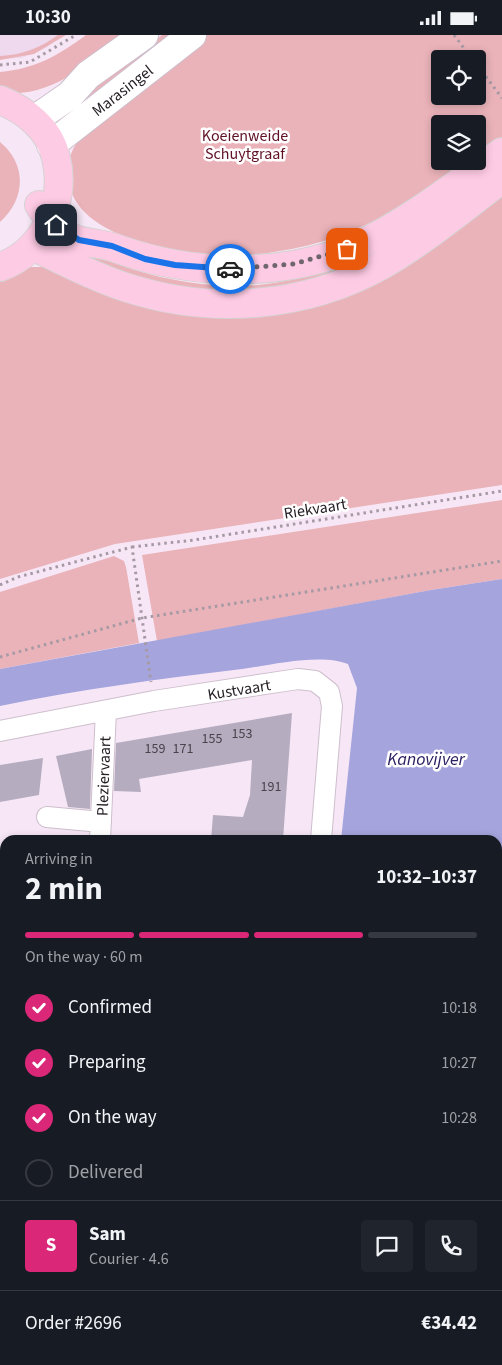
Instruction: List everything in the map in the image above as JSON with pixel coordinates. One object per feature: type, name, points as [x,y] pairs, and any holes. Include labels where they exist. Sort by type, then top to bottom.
[{"type":"main road","points":[[0,267],[13,263],[34,247],[48,209],[58,173],[56,157],[51,145],[14,114]]},
{"type":"main road","points":[[14,114],[33,145],[39,159],[42,189],[48,209],[112,246],[145,259],[208,269],[240,270],[293,264],[336,253],[382,233],[445,193],[502,152]]},
{"type":"main road","points":[[34,247],[128,288],[166,298],[240,304],[305,296],[350,281],[383,264],[502,179]]},
{"type":"main road","points":[[0,249],[23,234],[36,215],[48,209]]},
{"type":"street","name":"Marasingel","points":[[14,114],[63,84],[88,75],[144,35]]},
{"type":"street","name":"Marasingel","points":[[51,145],[192,35]]},
{"type":"street","name":"Kustvaart","points":[[0,731],[154,701],[298,679],[315,681],[329,692],[332,706],[321,835]]},
{"type":"street","name":"Pleziervaart","points":[[101,831],[106,711]]},
{"type":"street","points":[[47,817],[101,831]]},
{"type":"path","points":[[0,65],[30,62],[76,35]]},
{"type":"path","points":[[454,35],[465,50]]},
{"type":"path","points":[[486,77],[502,99]]},
{"type":"path","name":"Riekvaart","points":[[0,585],[18,577],[132,547],[194,540],[502,491]]},
{"type":"path","points":[[132,547],[152,689]]},
{"type":"path","points":[[0,657],[142,618],[502,561]]},
{"type":"shaded area","points":[[0,35],[64,35],[46,48],[22,58],[0,59]]},
{"type":"green space","points":[[58,35],[66,35],[34,54],[0,60],[0,56],[31,50]]},
{"type":"green space","points":[[86,35],[126,35],[83,67],[52,85],[18,93],[0,92],[0,72],[24,68],[46,60]]},
{"type":"green space","points":[[162,35],[181,35],[55,131],[47,122]]},
{"type":"green space","name":"Koeienweide Schuytgraaf","points":[[201,35],[502,35],[502,143],[486,153],[486,115],[431,115],[431,170],[459,170],[382,217],[344,234],[293,249],[261,254],[205,254],[171,249],[138,241],[108,229],[84,212],[70,189],[70,157],[79,139],[94,120]]},
{"type":"green space","points":[[0,142],[15,161],[19,171],[20,182],[15,203],[0,222]]},
{"type":"green space","points":[[502,188],[502,485],[115,544],[0,579],[0,273],[24,267],[44,267],[265,312]]},
{"type":"green space","points":[[399,237],[411,241],[315,284],[207,296],[96,268],[69,244],[98,257],[160,277],[224,286],[288,281],[319,272]]},
{"type":"green space","points":[[502,500],[502,579],[431,590],[157,641],[142,555]]},
{"type":"green space","points":[[114,556],[124,561],[126,567],[139,643],[0,669],[0,592]]},
{"type":"water","name":"Kanovijver","points":[[502,579],[502,835],[342,835],[357,688],[348,664],[337,661],[296,661],[90,689],[0,706],[0,669],[431,590]]},
{"type":"building","points":[[292,713],[283,835],[211,835],[213,815],[243,817],[250,795],[252,760],[139,779],[141,792],[114,791],[116,743]]},
{"type":"building","points":[[92,749],[90,809],[68,807],[56,756]]},
{"type":"building","points":[[43,758],[39,795],[0,802],[0,765]]},
{"type":"way so far","points":[[230,269],[240,270],[293,264],[347,249]]},
{"type":"route","points":[[56,225],[66,234],[79,240],[112,246],[145,259],[208,269],[230,269]]}]
